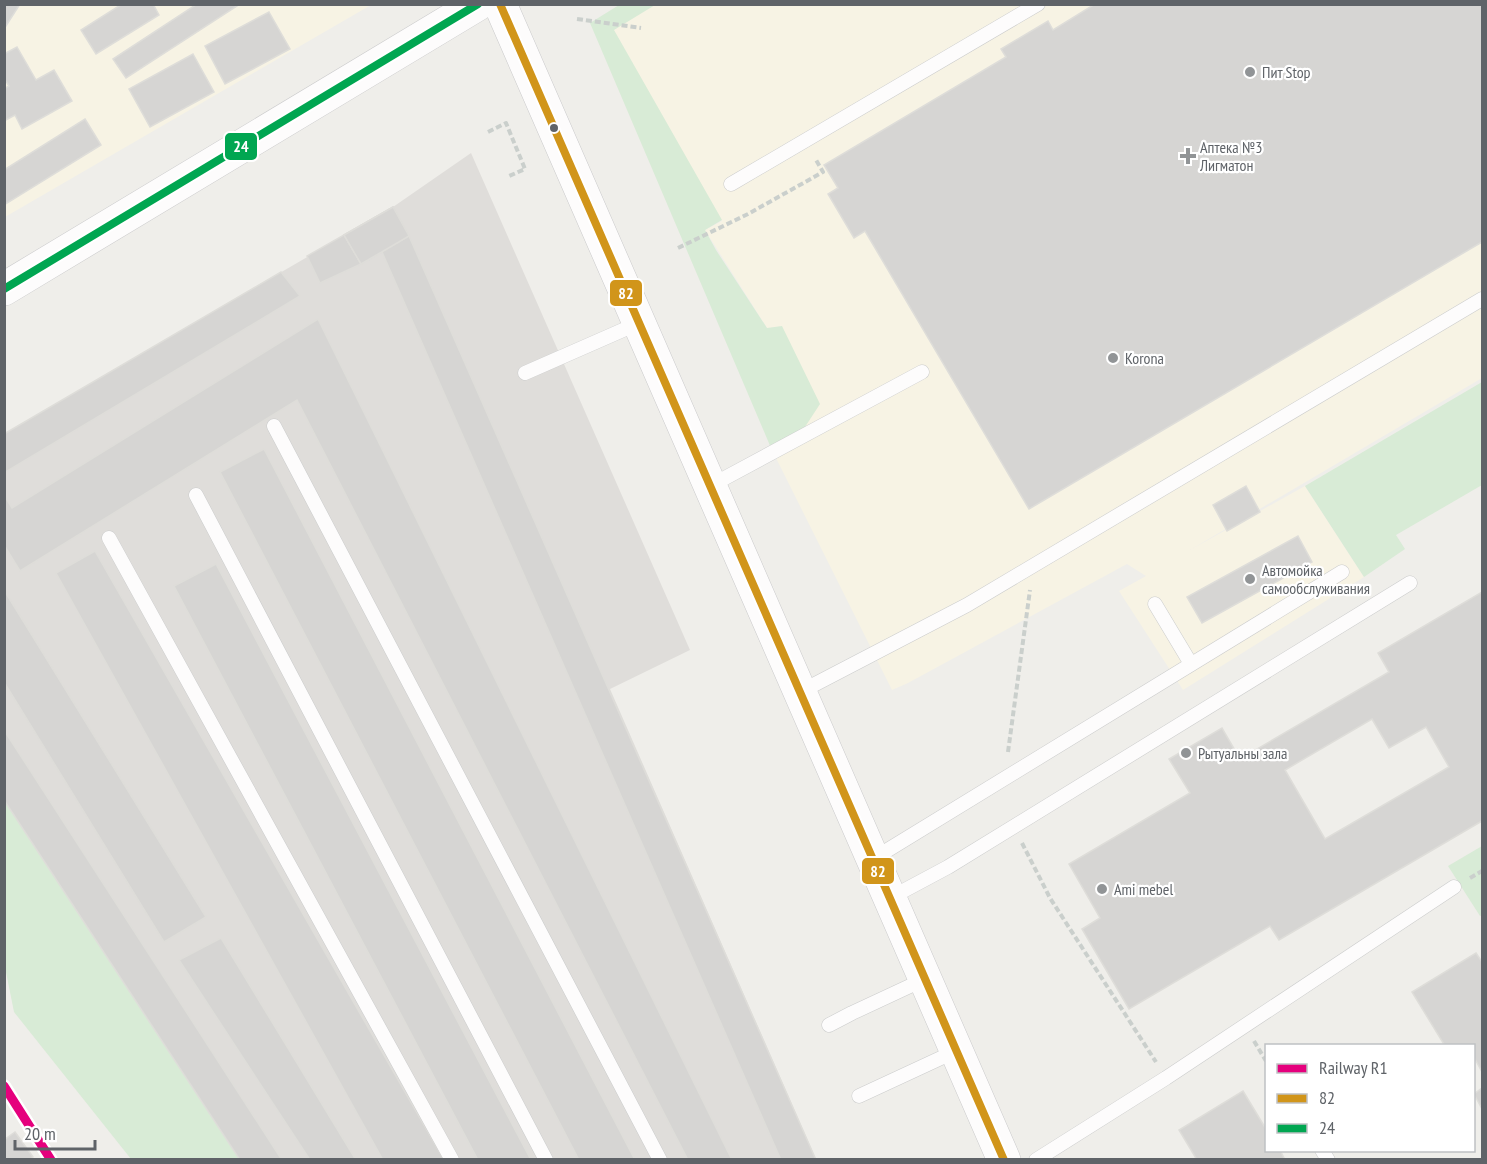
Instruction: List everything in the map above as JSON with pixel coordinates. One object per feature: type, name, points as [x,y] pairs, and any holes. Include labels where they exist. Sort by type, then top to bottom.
[{"type":"main road","points":[[4,289],[478,4]]},
{"type":"main road","points":[[500,4],[1004,1160]]},
{"type":"lane","points":[[731,184],[1038,4]]},
{"type":"lane","points":[[800,692],[967,605],[1482,300]]},
{"type":"lane","points":[[525,373],[639,323]]},
{"type":"lane","points":[[710,486],[922,372]]},
{"type":"lane","points":[[274,426],[660,1160]]},
{"type":"lane","points":[[196,495],[546,1160]]},
{"type":"lane","points":[[109,538],[452,1160]]},
{"type":"lane","points":[[873,859],[1342,572]]},
{"type":"lane","points":[[890,898],[948,867],[1410,582]]},
{"type":"lane","points":[[1155,604],[1191,664]]},
{"type":"lane","points":[[1036,1160],[1166,1078],[1454,887]]},
{"type":"lane","points":[[829,1025],[925,979]]},
{"type":"lane","points":[[859,1096],[956,1051]]},
{"type":"path","points":[[577,19],[641,28]]},
{"type":"path","points":[[488,132],[506,123],[525,169],[507,177]]},
{"type":"path","points":[[678,248],[747,214],[823,172],[816,160],[825,154]]},
{"type":"path","points":[[1005,778],[1034,564]]},
{"type":"path","points":[[1013,827],[1050,898],[1166,1078]]},
{"type":"shaded area","points":[[655,4],[1482,5],[1482,378],[1190,550],[1305,486],[1364,577],[1183,690],[1119,591],[1146,576],[1127,564],[892,690],[771,448],[767,328],[705,230],[722,221],[613,29]]},
{"type":"shaded area","points":[[20,5],[371,5],[5,217],[5,29]]},
{"type":"shaded area","points":[[471,153],[690,650],[610,689],[816,1159],[239,1159],[5,800],[4,434],[393,207]]},
{"type":"green space","points":[[619,5],[655,5],[614,30],[722,220],[705,230],[716,250],[767,328],[782,326],[820,404],[803,430],[771,448],[590,23]]},
{"type":"green space","points":[[1482,382],[1482,485],[1396,535],[1405,549],[1364,577],[1305,486]]},
{"type":"green space","points":[[4,800],[239,1159],[131,1159],[14,1012],[4,962]]},
{"type":"green space","points":[[1482,846],[1482,915],[1480,916],[1448,866]]},
{"type":"building","points":[[4,4],[20,4],[4,29]]},
{"type":"building","points":[[122,4],[153,4],[159,15],[96,54],[81,30]]},
{"type":"building","points":[[197,4],[240,4],[126,78],[113,59]]},
{"type":"building","name":"Korona","points":[[1095,4],[1482,4],[1482,242],[1029,509],[865,231],[854,238],[828,194],[838,188],[824,165],[1006,57],[1001,49],[1048,21],[1053,30]]},
{"type":"building","points":[[269,12],[290,49],[225,84],[205,46]]},
{"type":"building","points":[[17,47],[36,80],[54,70],[72,101],[22,129],[15,115],[4,121],[4,89],[9,86],[4,78],[4,54]]},
{"type":"building","points":[[193,54],[214,92],[150,127],[129,89]]},
{"type":"building","points":[[85,119],[101,145],[4,205],[4,170]]},
{"type":"building","points":[[393,207],[409,236],[816,1160],[781,1160],[382,252],[320,283],[307,256]]},
{"type":"building","points":[[393,207],[409,236],[361,264],[344,235]]},
{"type":"building","points":[[393,207],[409,236],[361,264],[344,235]]},
{"type":"building","points":[[281,272],[300,296],[4,473],[4,434]]},
{"type":"building","points":[[318,319],[732,1160],[688,1160],[297,400],[20,571],[4,545],[4,495],[12,508]]},
{"type":"building","points":[[264,449],[635,1160],[579,1160],[220,472]]},
{"type":"building","points":[[1246,486],[1260,512],[1227,531],[1213,505]]},
{"type":"building","name":"Автомойка самообслуживания","points":[[1298,536],[1312,562],[1202,623],[1187,597]]},
{"type":"building","points":[[95,551],[444,1160],[383,1160],[56,573]]},
{"type":"building","points":[[216,564],[531,1160],[478,1160],[174,586]]},
{"type":"building","points":[[4,590],[206,917],[164,942],[4,682]]},
{"type":"building","points":[[1482,592],[1482,821],[1279,940],[1270,926],[1129,1009],[1082,929],[1100,918],[1069,864],[1190,793],[1169,759],[1222,728],[1240,759],[1389,672],[1378,653]],"holes":[[[1372,719],[1389,748],[1426,727],[1449,767],[1325,839],[1285,770]]]},
{"type":"building","points":[[4,730],[282,1160],[240,1160],[4,800]]},
{"type":"building","points":[[221,938],[356,1160],[310,1160],[179,960]]},
{"type":"building","points":[[1476,953],[1482,962],[1482,1072],[1475,1059],[1475,1044],[1444,1044],[1412,992]]},
{"type":"building","points":[[1482,1088],[1482,1109],[1475,1096]]},
{"type":"building","points":[[1243,1091],[1265,1127],[1265,1152],[1281,1152],[1285,1160],[1197,1160],[1179,1130]]},
{"type":"building","points":[[15,1132],[33,1157],[30,1160],[4,1160],[4,1140]]},
{"type":"rail line","name":"R1","points":[[4,1086],[51,1160]]},
{"type":"transit line","name":"24","points":[[4,289],[478,4]]},
{"type":"transit line","name":"82","points":[[500,4],[1004,1160]]},
{"type":"place","name":"Пит Stop","points":[[1250,72]]},
{"type":"place","name":"Аптека №3 Лигматон","points":[[1188,156]]},
{"type":"place","name":"Korona","points":[[1113,358]]},
{"type":"place","name":"Автомойка самообслуживания","points":[[1250,579]]},
{"type":"place","name":"Рытуальны зала","points":[[1186,753]]},
{"type":"place","name":"Ami mebel","points":[[1102,889]]}]
